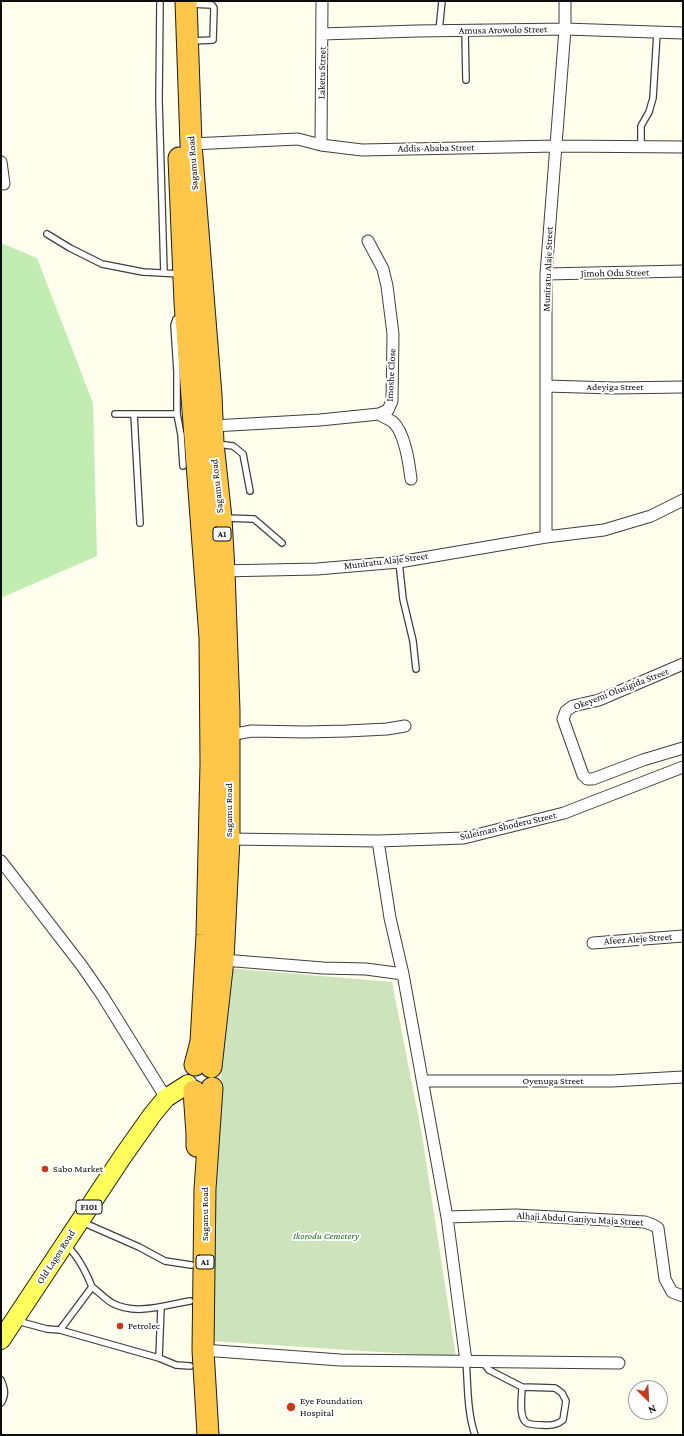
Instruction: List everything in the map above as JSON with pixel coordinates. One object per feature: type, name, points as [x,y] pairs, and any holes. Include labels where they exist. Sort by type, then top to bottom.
[{"type":"highway","name":"Sagamu Road","points":[[183,2],[179,179],[174,273],[192,307],[213,435],[221,518],[210,638],[211,764],[208,935],[201,1042],[190,1301],[190,1366],[207,1434]]},
{"type":"highway","name":"Sagamu Road","points":[[183,2],[188,41],[191,144],[192,307],[229,735],[229,839],[223,960],[200,1079],[205,1189],[203,1350],[207,1434]]},
{"type":"main road","name":"Old Lagos Road","points":[[1,1340],[122,1156],[152,1115],[166,1098],[200,1079]]},
{"type":"street","name":"Laketu Street","points":[[321,146],[322,1]]},
{"type":"street","name":"Muniratu Alaje Street","points":[[546,537],[546,274],[565,29],[565,1]]},
{"type":"street","name":"Amusa Arowolo Street","points":[[322,34],[565,29],[683,33]]},
{"type":"street","name":"Addis-Ababa Street","points":[[191,144],[298,139],[321,146],[362,150],[556,146],[683,147]]},
{"type":"street","points":[[1,162],[4,184]]},
{"type":"street","name":"Imoshe Close","points":[[213,435],[320,420],[379,414],[388,410],[392,401],[393,334],[387,286],[383,269],[368,241]]},
{"type":"street","name":"Jimoh Odu Street","points":[[546,274],[683,271]]},
{"type":"street","name":"Adeyiga Street","points":[[546,386],[683,387]]},
{"type":"street","points":[[379,414],[394,423],[400,435],[408,461],[411,479]]},
{"type":"street","name":"Muniratu Alaje Street","points":[[215,572],[317,569],[399,562],[546,537],[604,530],[651,516],[683,500]]},
{"type":"street","name":"Okeyemi Olusigida Street","points":[[683,664],[598,700],[573,706],[566,712],[563,719],[583,775],[587,778],[593,779],[643,760],[683,748]]},
{"type":"street","points":[[229,735],[266,730],[305,732],[346,731],[387,729],[405,726]]},
{"type":"street","name":"Suleiman Shoderu Street","points":[[229,839],[378,841],[464,838],[564,813],[683,767]]},
{"type":"street","points":[[378,841],[390,918],[423,1081],[447,1217],[466,1361]]},
{"type":"street","points":[[1,861],[82,966],[166,1098]]},
{"type":"street","name":"Afeez Aleje Street","points":[[593,943],[683,936]]},
{"type":"street","points":[[223,960],[323,968],[366,969],[402,974]]},
{"type":"street","name":"Oyenuga Street","points":[[423,1081],[612,1081],[683,1077]]},
{"type":"street","name":"Alhaji Abdul Ganiyu Maja Street","points":[[447,1217],[516,1215],[645,1222],[658,1228],[664,1278],[672,1292],[683,1296]]},
{"type":"street","points":[[203,1350],[340,1360],[619,1363]]},
{"type":"lane","points":[[47,234],[70,248],[102,264],[143,272],[174,273],[159,100],[160,1]]},
{"type":"lane","points":[[439,31],[442,1]]},
{"type":"lane","points":[[183,2],[212,5],[214,8],[214,40],[188,41]]},
{"type":"lane","points":[[465,31],[466,80]]},
{"type":"lane","points":[[641,147],[641,126],[649,112],[653,98],[657,33]]},
{"type":"lane","points":[[183,466],[177,414],[177,371],[174,325],[176,319],[192,307]]},
{"type":"lane","points":[[114,414],[177,414]]},
{"type":"lane","points":[[134,414],[140,523]]},
{"type":"lane","points":[[213,435],[233,446],[243,454],[250,491]]},
{"type":"lane","points":[[221,518],[254,520],[282,543]]},
{"type":"lane","points":[[399,562],[404,599],[413,640],[416,669]]},
{"type":"lane","points":[[79,1221],[165,1260],[191,1265]]},
{"type":"lane","points":[[64,1243],[74,1252],[87,1274],[92,1287],[112,1303],[126,1309],[161,1308],[176,1303],[190,1301]]},
{"type":"lane","points":[[60,1330],[92,1287]]},
{"type":"lane","points":[[160,1358],[161,1308]]},
{"type":"lane","points":[[15,1320],[47,1329],[60,1330],[160,1358],[176,1365],[190,1366]]},
{"type":"lane","points":[[466,1361],[469,1409],[475,1435]]},
{"type":"lane","points":[[482,1361],[489,1370],[522,1387],[555,1388],[562,1393],[566,1401],[563,1420],[558,1424],[550,1426],[527,1423],[523,1420],[521,1414],[522,1387]]},
{"type":"lane","points":[[1,1380],[5,1388],[5,1397],[1,1403]]},
{"type":"green space","points":[[1,243],[37,258],[93,403],[97,556],[1,598]]},
{"type":"green space","name":"Ikorodu Cemetery","points":[[227,968],[392,982],[422,1135],[456,1357],[211,1341],[219,1121]]},
{"type":"place","name":"Sabo Market","points":[[45,1169]]},
{"type":"place","name":"Petrolec","points":[[120,1326]]},
{"type":"place","name":"Eye Foundation Hospital","points":[[291,1407]]}]
